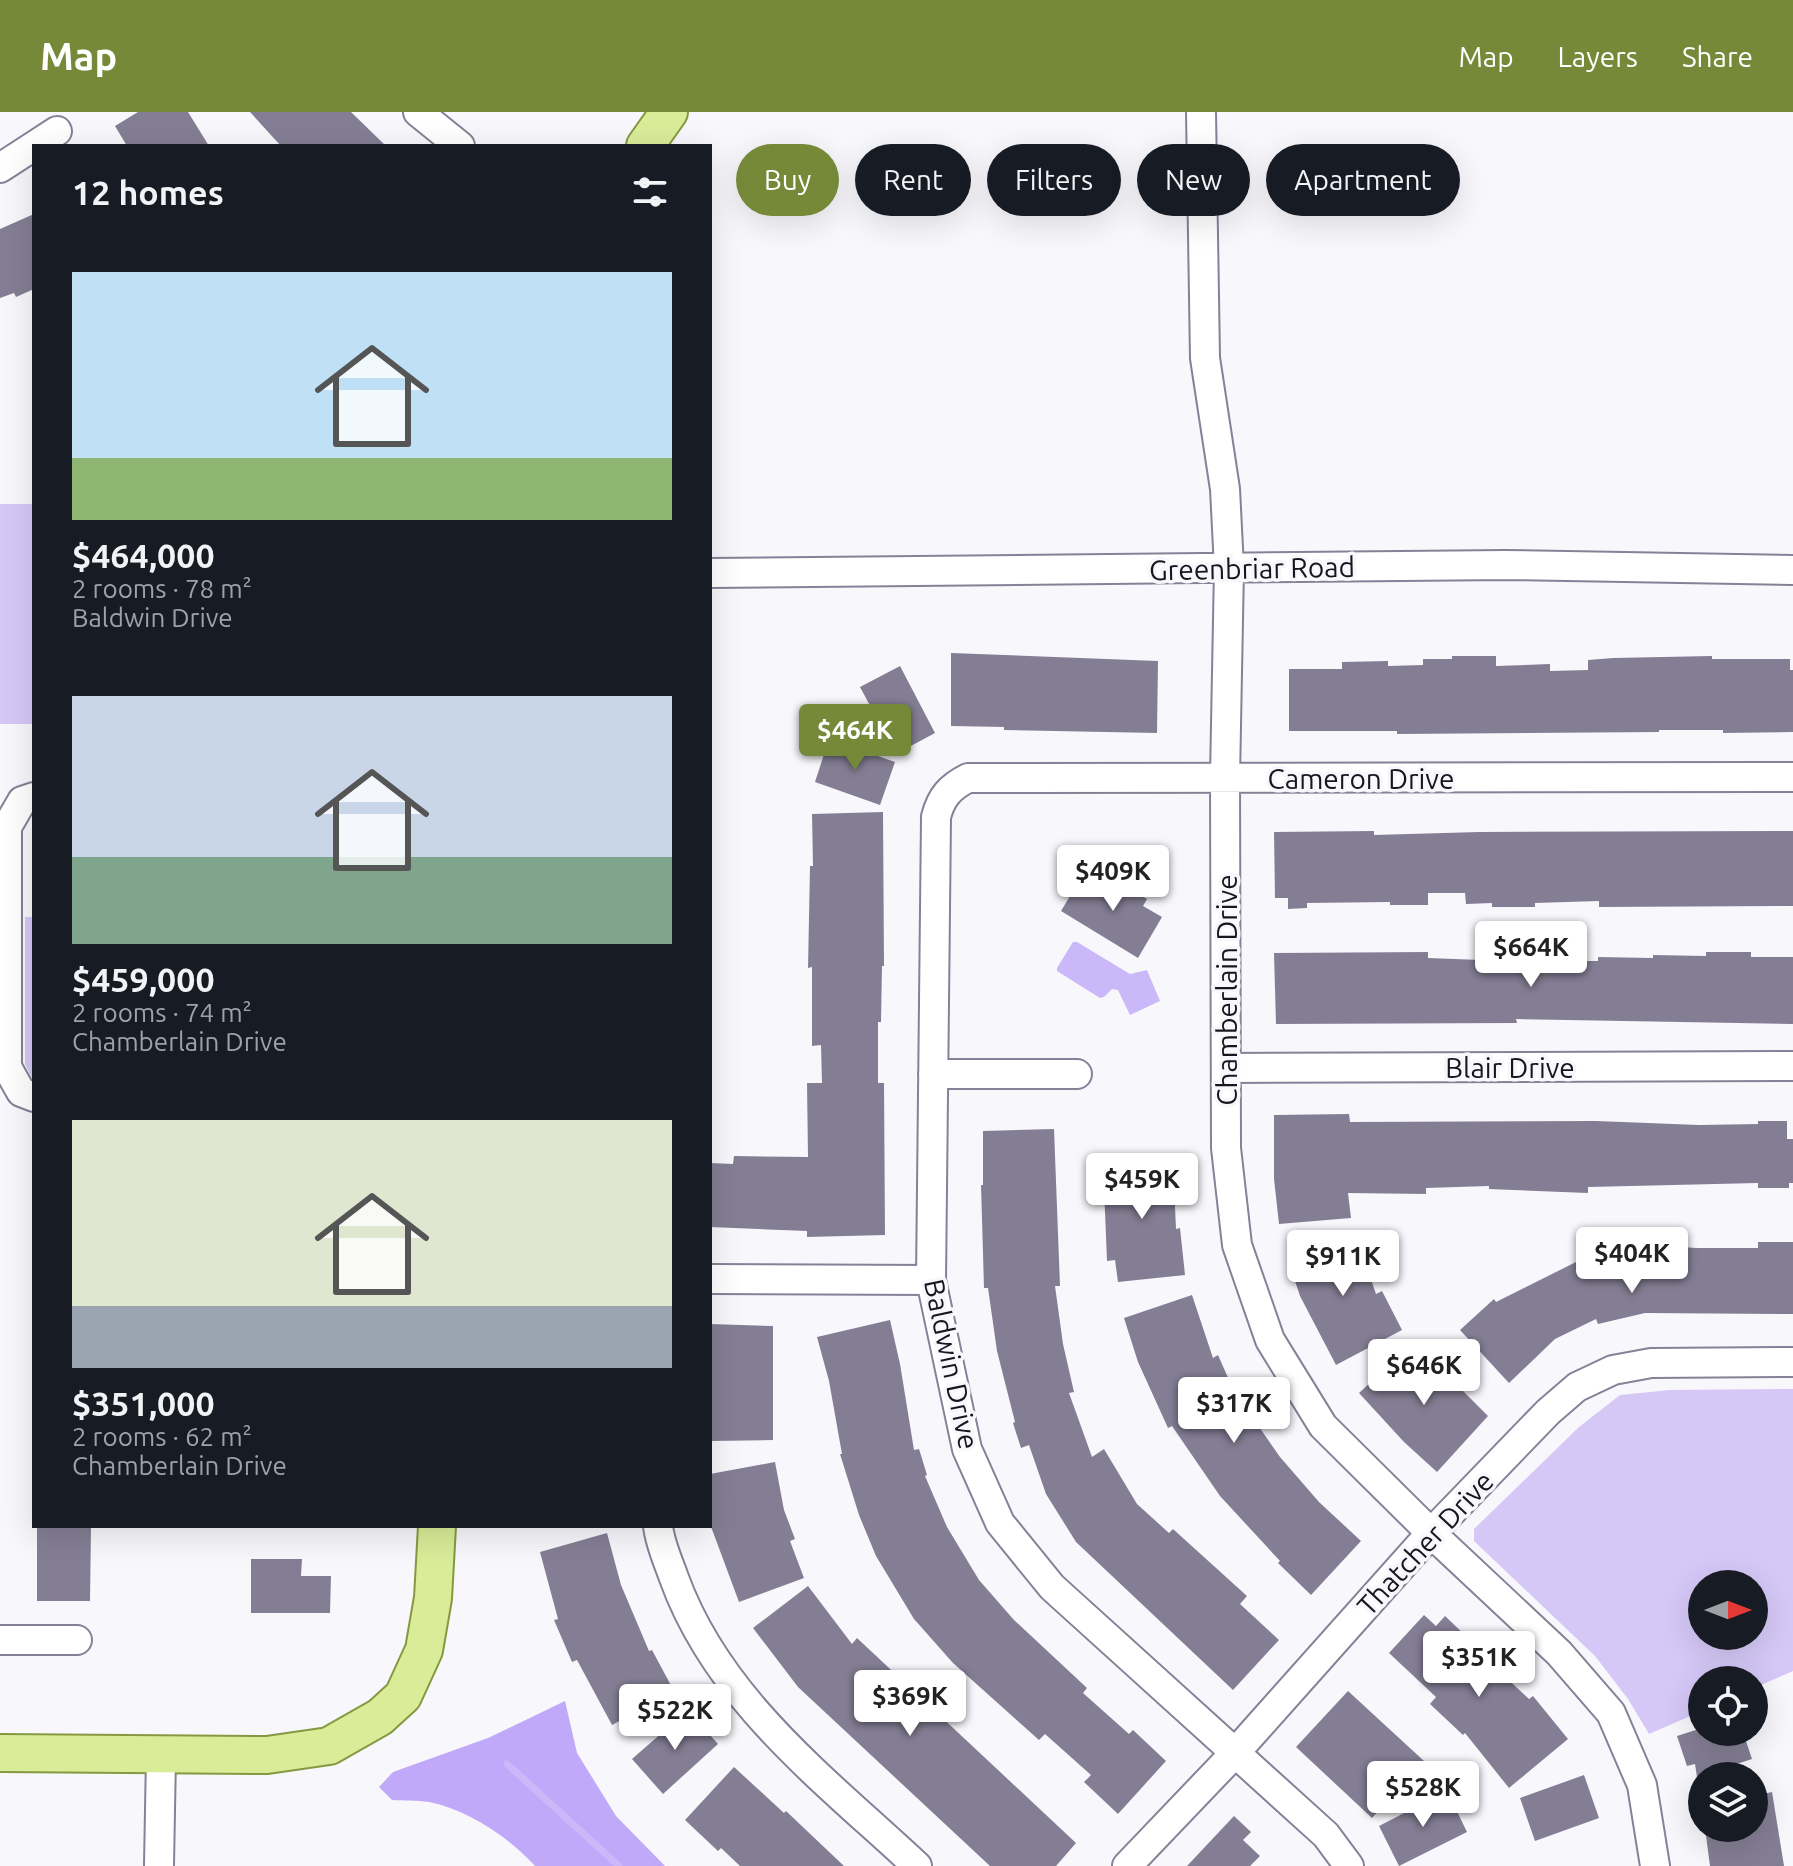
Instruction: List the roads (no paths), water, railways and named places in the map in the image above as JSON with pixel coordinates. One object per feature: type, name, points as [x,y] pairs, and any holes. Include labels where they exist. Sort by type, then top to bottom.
[{"type":"main road","points":[[646,144],[669,112]]},
{"type":"main road","points":[[0,1753],[267,1755],[329,1746],[380,1717],[403,1696],[424,1650],[433,1598],[437,1528]]},
{"type":"street","points":[[418,112],[458,144]]},
{"type":"street","name":"Chamberlain Drive","points":[[1201,112],[1205,358],[1225,489],[1229,568],[1225,778],[1226,1148],[1237,1245],[1270,1340],[1323,1426],[1559,1653],[1611,1713],[1642,1785],[1655,1866]]},
{"type":"street","points":[[35,144],[56,130]]},
{"type":"street","points":[[0,168],[32,146]]},
{"type":"street","name":"Greenbriar Road","points":[[712,573],[1505,565],[1793,570]]},
{"type":"street","name":"Cameron Drive","points":[[939,804],[946,793],[968,778],[1793,777]]},
{"type":"street","points":[[32,798],[22,801],[7,827],[7,1067],[21,1092],[32,1096]]},
{"type":"street","name":"Baldwin Drive","points":[[939,804],[936,817],[931,1280],[967,1449],[1000,1523],[1052,1587],[1326,1835],[1349,1866]]},
{"type":"street","name":"Blair Drive","points":[[1226,1068],[1793,1066]]},
{"type":"street","points":[[933,1074],[1077,1074]]},
{"type":"street","points":[[712,1279],[931,1280]]},
{"type":"street","name":"Thatcher Drive","points":[[1127,1866],[1234,1754],[1431,1533],[1548,1412],[1577,1387],[1613,1370],[1651,1363],[1793,1362]]},
{"type":"street","points":[[659,1528],[687,1612],[724,1674],[763,1723],[917,1866]]},
{"type":"street","points":[[0,1640],[77,1640]]},
{"type":"street","points":[[159,1866],[161,1755]]},
{"type":"waterway","points":[[507,1764],[619,1866]]}]
